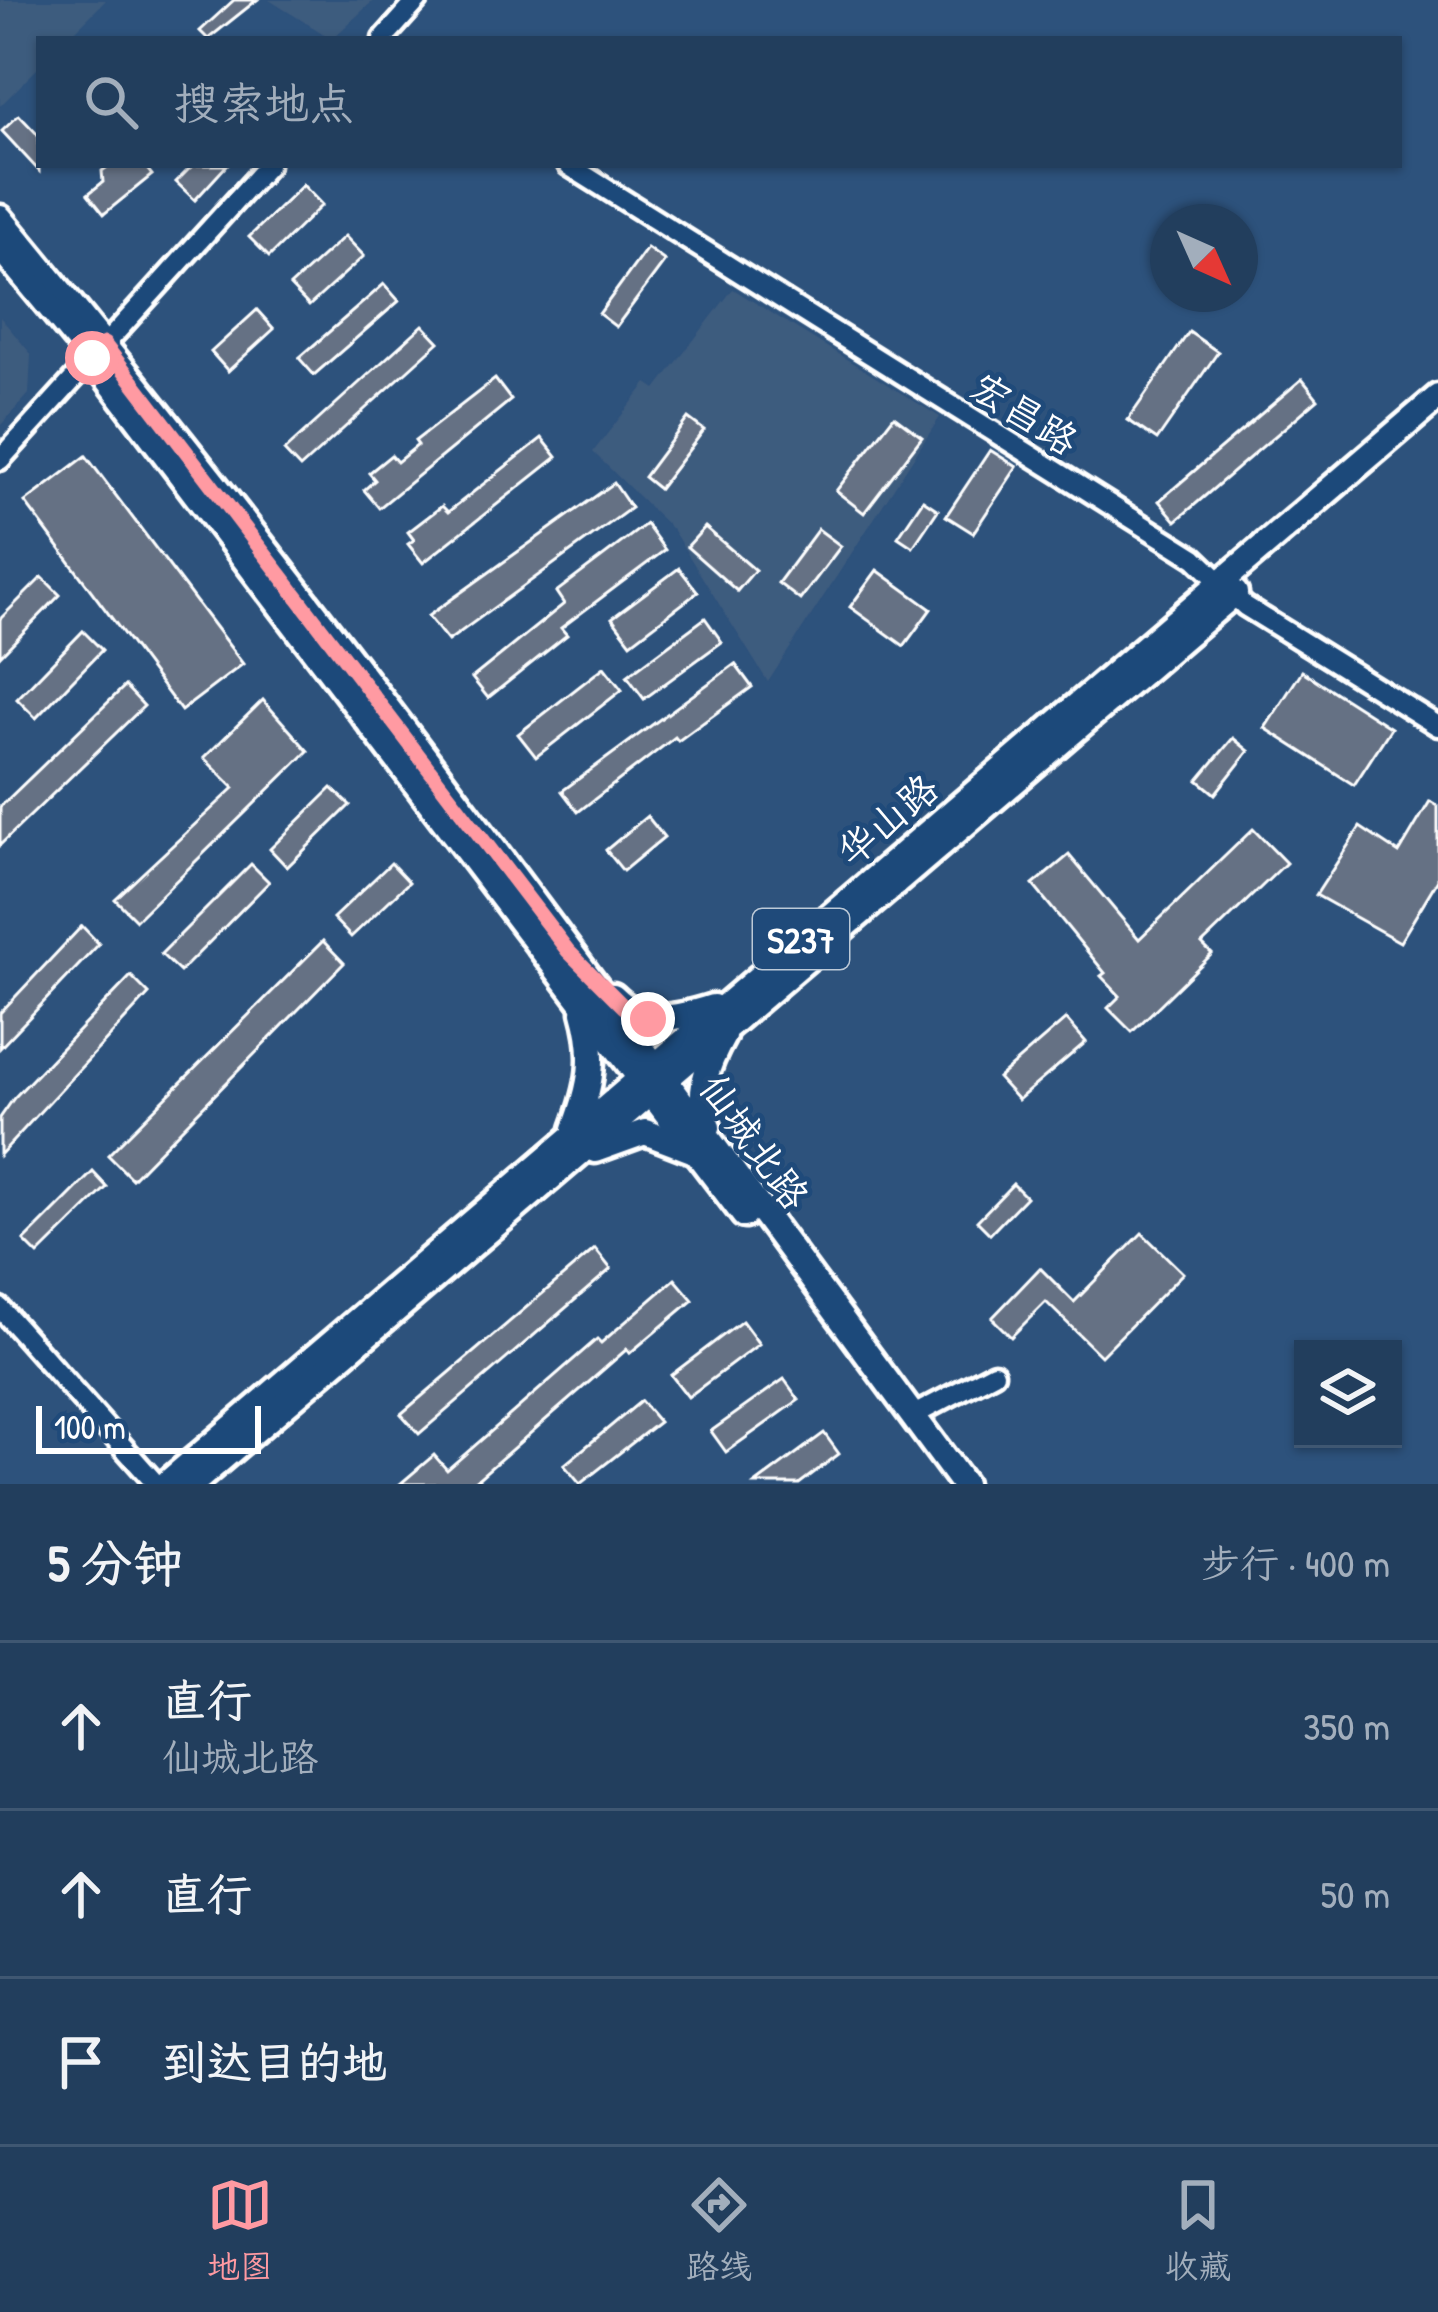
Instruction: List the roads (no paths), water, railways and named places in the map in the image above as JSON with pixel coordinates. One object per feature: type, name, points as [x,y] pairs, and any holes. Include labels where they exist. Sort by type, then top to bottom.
[{"type":"main road","name":"仙城北路","points":[[0,218],[580,998],[652,1078]]},
{"type":"main road","name":"仙城北路","points":[[0,247],[98,351],[568,951],[652,1078],[945,1484]]},
{"type":"main road","name":"S237","points":[[1227,589],[1438,397]]},
{"type":"main road","name":"S237","points":[[192,1484],[571,1160],[652,1078],[728,1013],[1227,589],[1438,419]]},
{"type":"main road","points":[[568,951],[624,1007],[648,1019],[728,1013],[700,1105],[707,1152],[645,1132],[571,1160]]},
{"type":"main road","points":[[574,1132],[590,1089],[595,1050],[580,998]]},
{"type":"main road","name":"S237","points":[[166,1484],[574,1132],[652,1078]]},
{"type":"main road","name":"仙城北路","points":[[707,1152],[963,1484]]},
{"type":"street","points":[[388,36],[418,0]]},
{"type":"street","points":[[0,460],[265,168]]},
{"type":"street","name":"宏昌路","points":[[573,168],[1195,558],[1227,589],[1438,726]]},
{"type":"street","points":[[0,1308],[155,1484]]},
{"type":"street","points":[[913,1416],[994,1373]]}]
